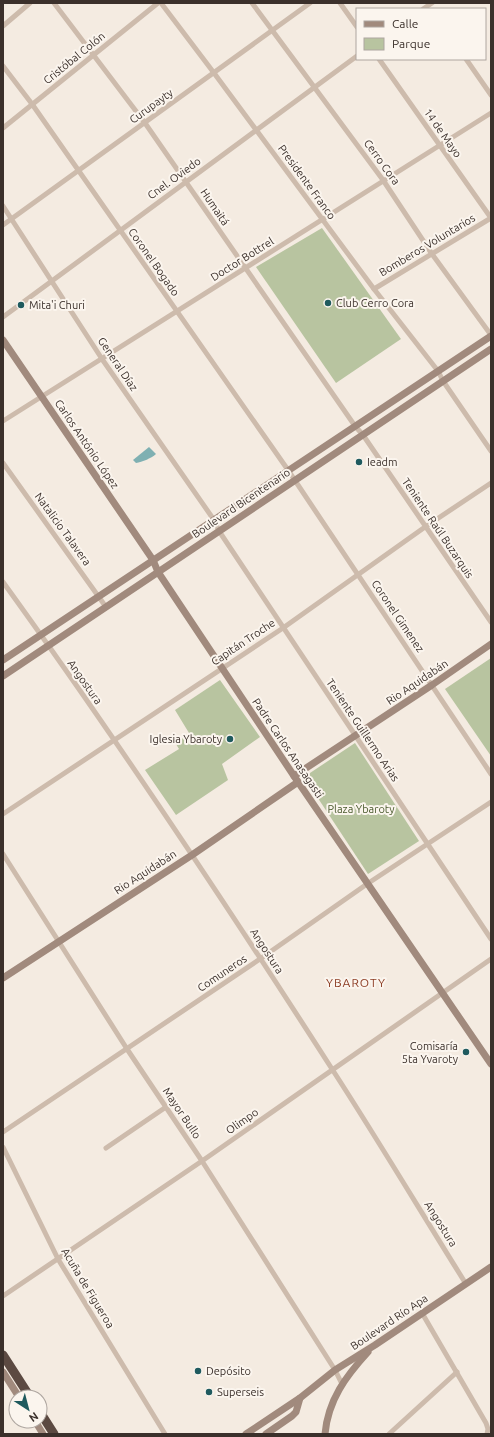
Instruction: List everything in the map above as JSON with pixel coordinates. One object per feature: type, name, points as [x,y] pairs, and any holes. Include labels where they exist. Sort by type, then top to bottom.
[{"type":"highway","points":[[3,1355],[25,1389]]},
{"type":"highway","points":[[48,1425],[54,1434]]},
{"type":"main road","name":"Boulevard Bicentenario","points":[[3,660],[491,335]]},
{"type":"main road","name":"Carlos António López","points":[[3,340],[153,560]]},
{"type":"main road","name":"Boulevard Bicentenario","points":[[3,676],[491,349]]},
{"type":"main road","name":"Padre Carlos Anasagasti","points":[[153,560],[158,572],[296,779],[491,1064]]},
{"type":"main road","name":"Rio Aquidabán","points":[[3,978],[192,855],[355,737],[491,644]]},
{"type":"main road","name":"Boulevard Río Apa","points":[[246,1434],[300,1398],[335,1370],[376,1345],[491,1267]]},
{"type":"main road","points":[[326,1434],[331,1405],[342,1384],[356,1365],[376,1345]]},
{"type":"main road","points":[[3,1372],[14,1389]]},
{"type":"main road","name":"Boulevard Río Apa","points":[[266,1434],[296,1412],[300,1398]]},
{"type":"street","points":[[3,26],[30,3]]},
{"type":"street","name":"Humaitá","points":[[54,3],[145,123],[244,269],[355,426]]},
{"type":"street","name":"Cristóbal Colón","points":[[3,128],[158,3]]},
{"type":"street","name":"Presidente Franco","points":[[161,3],[322,220],[438,371],[443,381],[491,451]]},
{"type":"street","name":"Cerro Cora","points":[[252,3],[383,180],[432,254],[491,335]]},
{"type":"street","name":"Curupayty","points":[[3,225],[310,3]]},
{"type":"street","points":[[340,3],[356,26]]},
{"type":"street","name":"Cnel. Oviedo","points":[[3,317],[356,57]]},
{"type":"street","name":"14 de Mayo","points":[[380,60],[491,218]]},
{"type":"street","points":[[467,60],[491,95]]},
{"type":"street","name":"Coronel Bogado","points":[[3,66],[32,104],[176,312],[288,470]]},
{"type":"street","name":"Doctor Bottrel","points":[[3,421],[491,113]]},
{"type":"street","name":"General Díaz","points":[[3,206],[102,359],[214,520],[219,531]]},
{"type":"street","name":"Bomberos Voluntarios","points":[[374,289],[491,218]]},
{"type":"street","name":"Teniente Raúl Buzarquis","points":[[355,426],[363,435],[491,622]]},
{"type":"street","name":"Natalicio Talavera","points":[[3,463],[106,607]]},
{"type":"street","name":"Coronel Gimenez","points":[[288,470],[491,774]]},
{"type":"street","name":"Capitán Troche","points":[[3,814],[283,628],[425,527],[491,483]]},
{"type":"street","name":"Teniente Guillermo Arias","points":[[219,531],[491,939]]},
{"type":"street","name":"Angostura","points":[[3,582],[114,740],[192,855],[333,1070],[466,1284]]},
{"type":"street","name":"Comuneros","points":[[3,1132],[260,959],[367,884],[491,802]]},
{"type":"street","name":"Mayor Bullo","points":[[3,854],[127,1049],[202,1161],[335,1370],[342,1384]]},
{"type":"street","name":"Olimpo","points":[[3,1296],[202,1161],[491,959]]},
{"type":"street","points":[[106,1148],[166,1107]]},
{"type":"street","name":"Acuña de Figueroa","points":[[3,1147],[58,1259],[164,1434]]},
{"type":"street","points":[[422,1313],[486,1423],[488,1430],[487,1434]]},
{"type":"street","points":[[389,1434],[457,1372]]},
{"type":"green space","name":"Club Cerro Cora","points":[[322,228],[401,339],[336,383],[256,267]]},
{"type":"green space","points":[[491,658],[491,756],[445,689]]},
{"type":"green space","points":[[220,680],[260,737],[222,764],[228,780],[176,815],[145,770],[179,749],[176,744],[189,733],[175,710]]},
{"type":"green space","name":"Plaza Ybaroty","points":[[355,743],[419,841],[368,874],[304,777]]},
{"type":"water","points":[[149,447],[156,454],[144,461],[136,463],[133,460]]},
{"type":"place","name":"Club Cerro Cora","points":[[328,303]]},
{"type":"place","name":"Mita'i Churi","points":[[21,305]]},
{"type":"place","name":"Ieadm","points":[[359,462]]},
{"type":"place","name":"Iglesia Ybaroty","points":[[230,739]]},
{"type":"place","name":"Comisaría 5ta Yvaroty","points":[[466,1052]]},
{"type":"place","name":"Depósito","points":[[198,1371]]},
{"type":"place","name":"Superseis","points":[[209,1392]]},
{"type":"district","name":"YBAROTY","points":[[356,982]]}]
